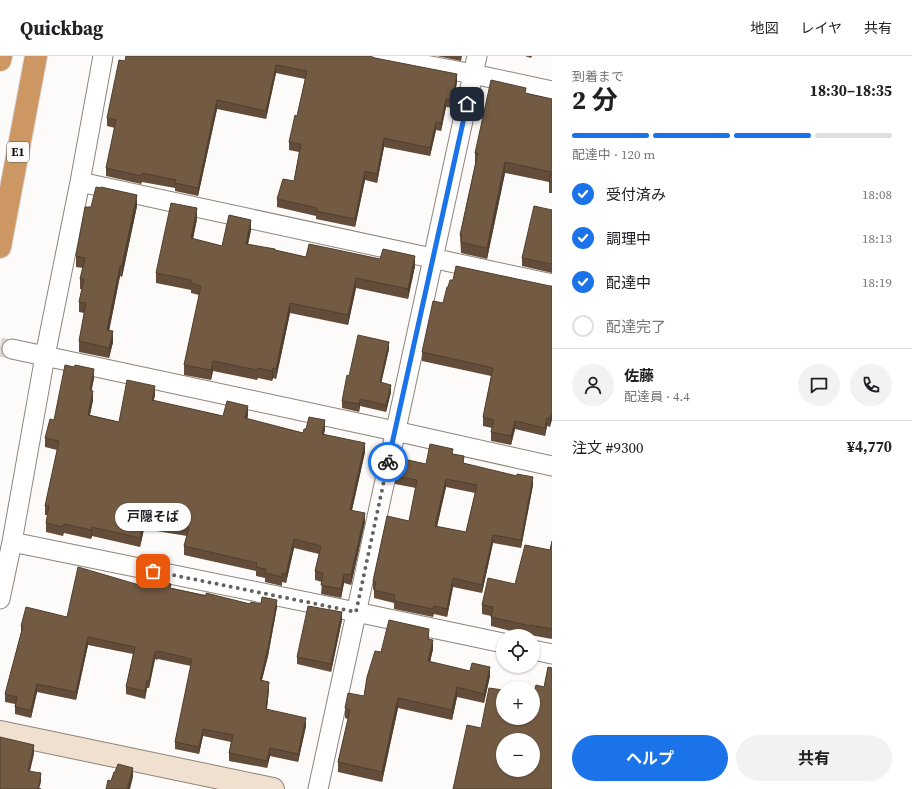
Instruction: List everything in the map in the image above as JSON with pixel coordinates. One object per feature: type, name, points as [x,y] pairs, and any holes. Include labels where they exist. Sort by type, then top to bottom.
[{"type":"highway","points":[[0,60],[1,56]]},
{"type":"highway","name":"E1","points":[[0,248],[36,56]]},
{"type":"street","points":[[0,598],[12,542],[45,356],[80,182],[103,56]]},
{"type":"street","points":[[377,56],[475,65],[552,91]]},
{"type":"street","points":[[318,789],[475,65]]},
{"type":"street","points":[[80,182],[552,284]]},
{"type":"street","points":[[12,349],[552,466]]},
{"type":"street","points":[[12,542],[496,642]]},
{"type":"street","points":[[540,651],[552,654]]},
{"type":"street","points":[[0,732],[273,789]]},
{"type":"building","points":[[126,56],[370,56],[457,74],[452,100],[446,99],[441,123],[436,122],[430,148],[384,138],[377,174],[365,171],[355,219],[316,211],[317,208],[277,199],[283,179],[294,181],[301,144],[289,142],[295,115],[297,116],[307,71],[276,65],[266,111],[217,100],[198,188],[175,183],[176,180],[142,173],[141,176],[106,168],[116,120],[107,118],[119,60],[125,61]]},
{"type":"building","points":[[491,80],[526,88],[525,93],[552,99],[552,182],[549,182],[551,172],[505,162],[487,248],[461,242],[462,235],[460,235],[478,153],[475,153]]},
{"type":"building","points":[[96,187],[137,195],[107,330],[113,331],[109,348],[79,341],[86,303],[79,302],[84,279],[80,279],[85,258],[76,256],[85,207],[91,207]]},
{"type":"building","points":[[171,203],[197,208],[191,238],[222,246],[229,215],[251,220],[246,244],[275,249],[306,257],[309,244],[380,259],[383,249],[415,256],[408,289],[356,278],[348,315],[290,303],[276,369],[273,368],[272,371],[258,368],[257,370],[213,361],[211,370],[184,365],[201,286],[191,283],[191,280],[156,273]]},
{"type":"building","points":[[534,206],[552,210],[552,264],[522,258]]},
{"type":"building","points":[[456,266],[552,286],[552,412],[550,418],[547,418],[545,428],[515,421],[511,436],[491,432],[494,420],[483,417],[493,368],[422,352],[433,301],[443,303],[450,280],[453,280]]},
{"type":"building","points":[[358,335],[389,342],[380,382],[391,385],[386,405],[360,399],[359,404],[342,401],[347,375],[349,376]]},
{"type":"building","points":[[65,365],[74,367],[75,365],[94,369],[90,390],[93,391],[88,415],[119,422],[127,380],[155,386],[152,400],[223,416],[227,401],[248,406],[245,418],[303,433],[304,429],[306,429],[309,417],[325,420],[322,434],[365,443],[350,510],[365,513],[351,575],[344,574],[341,589],[321,585],[323,573],[315,571],[321,546],[294,539],[286,574],[282,573],[282,577],[265,573],[266,569],[256,567],[257,563],[184,546],[189,527],[144,519],[140,538],[92,527],[91,530],[64,524],[63,527],[46,523],[49,506],[45,506],[59,441],[45,438],[50,419],[54,420]]},
{"type":"building","points":[[430,444],[453,449],[452,454],[464,456],[463,463],[517,476],[517,474],[533,477],[521,540],[493,535],[482,585],[453,578],[447,609],[434,606],[433,609],[394,601],[395,595],[374,590],[376,582],[373,581],[387,516],[409,521],[417,480],[395,476],[399,458],[426,464]],"holes":[[[446,479],[477,485],[466,532],[435,526]]]},
{"type":"building","points":[[552,541],[552,629],[530,626],[491,617],[493,607],[482,605],[488,578],[515,584],[525,545],[550,550]]},
{"type":"building","points":[[78,567],[146,587],[149,579],[171,584],[170,588],[206,596],[206,593],[250,604],[251,602],[261,604],[262,597],[277,600],[260,680],[269,682],[266,709],[306,718],[298,754],[270,748],[267,761],[229,753],[233,735],[203,729],[199,747],[175,742],[192,659],[158,651],[155,652],[149,681],[147,680],[145,691],[126,687],[135,647],[88,637],[76,692],[37,684],[31,710],[15,707],[17,697],[5,694],[23,626],[21,626],[26,607],[67,617]]},
{"type":"building","points":[[308,606],[342,612],[331,664],[297,657]]},
{"type":"building","points":[[389,620],[429,629],[428,639],[433,640],[428,661],[470,671],[472,663],[490,667],[484,694],[457,687],[452,710],[398,698],[382,772],[338,762],[350,710],[345,708],[348,693],[364,696],[367,677],[375,651],[381,652]]},
{"type":"building","points":[[548,667],[552,668],[552,789],[453,789],[467,725],[481,728],[489,688],[496,689],[496,725],[540,725],[540,686],[544,687]]},
{"type":"building","points":[[0,737],[34,745],[28,771],[41,773],[38,788],[41,789],[0,789]]},
{"type":"building","points":[[118,764],[133,768],[127,789],[106,789],[108,780],[111,781]]},
{"type":"tunnel","points":[[0,347],[12,349]]},
{"type":"way so far","points":[[153,571],[356,612],[388,462]]},
{"type":"place","name":"戸隠そば","points":[[153,571]]},
{"type":"route","points":[[388,462],[467,104]]}]
